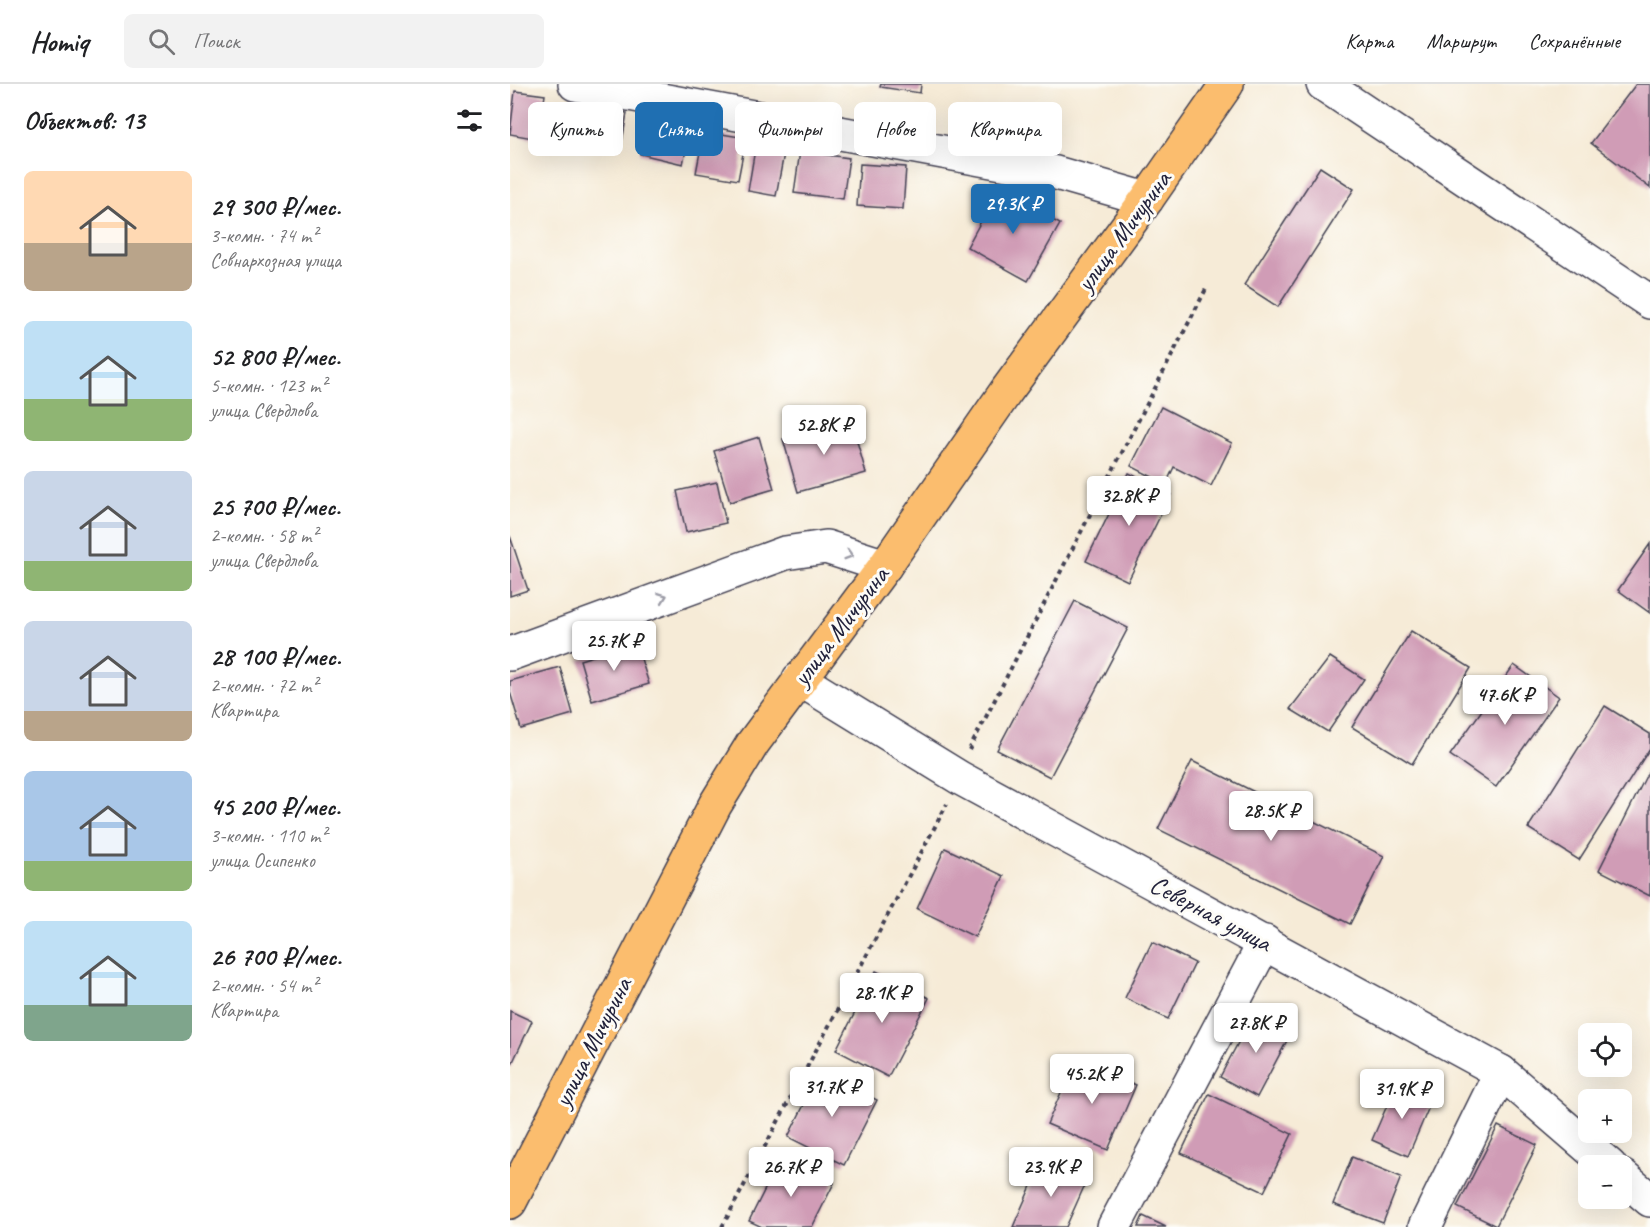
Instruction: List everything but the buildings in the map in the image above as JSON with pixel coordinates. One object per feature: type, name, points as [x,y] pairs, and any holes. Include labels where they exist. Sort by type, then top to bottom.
[{"type":"main road","name":"улица Мичурина","points":[[510,1202],[715,805],[753,743],[885,566],[1005,393],[1147,199],[1227,84]]},
{"type":"street","points":[[575,84],[1056,173],[1147,199]]},
{"type":"street","points":[[1323,84],[1650,302]]},
{"type":"street","points":[[510,654],[785,553],[826,548],[885,566]]},
{"type":"street","name":"Северная улица","points":[[799,679],[960,778],[1501,1072],[1597,1155]]},
{"type":"street","points":[[1114,1227],[1265,942]]},
{"type":"street","points":[[1425,1227],[1501,1072]]},
{"type":"street","points":[[1632,1185],[1650,1200]]}]
